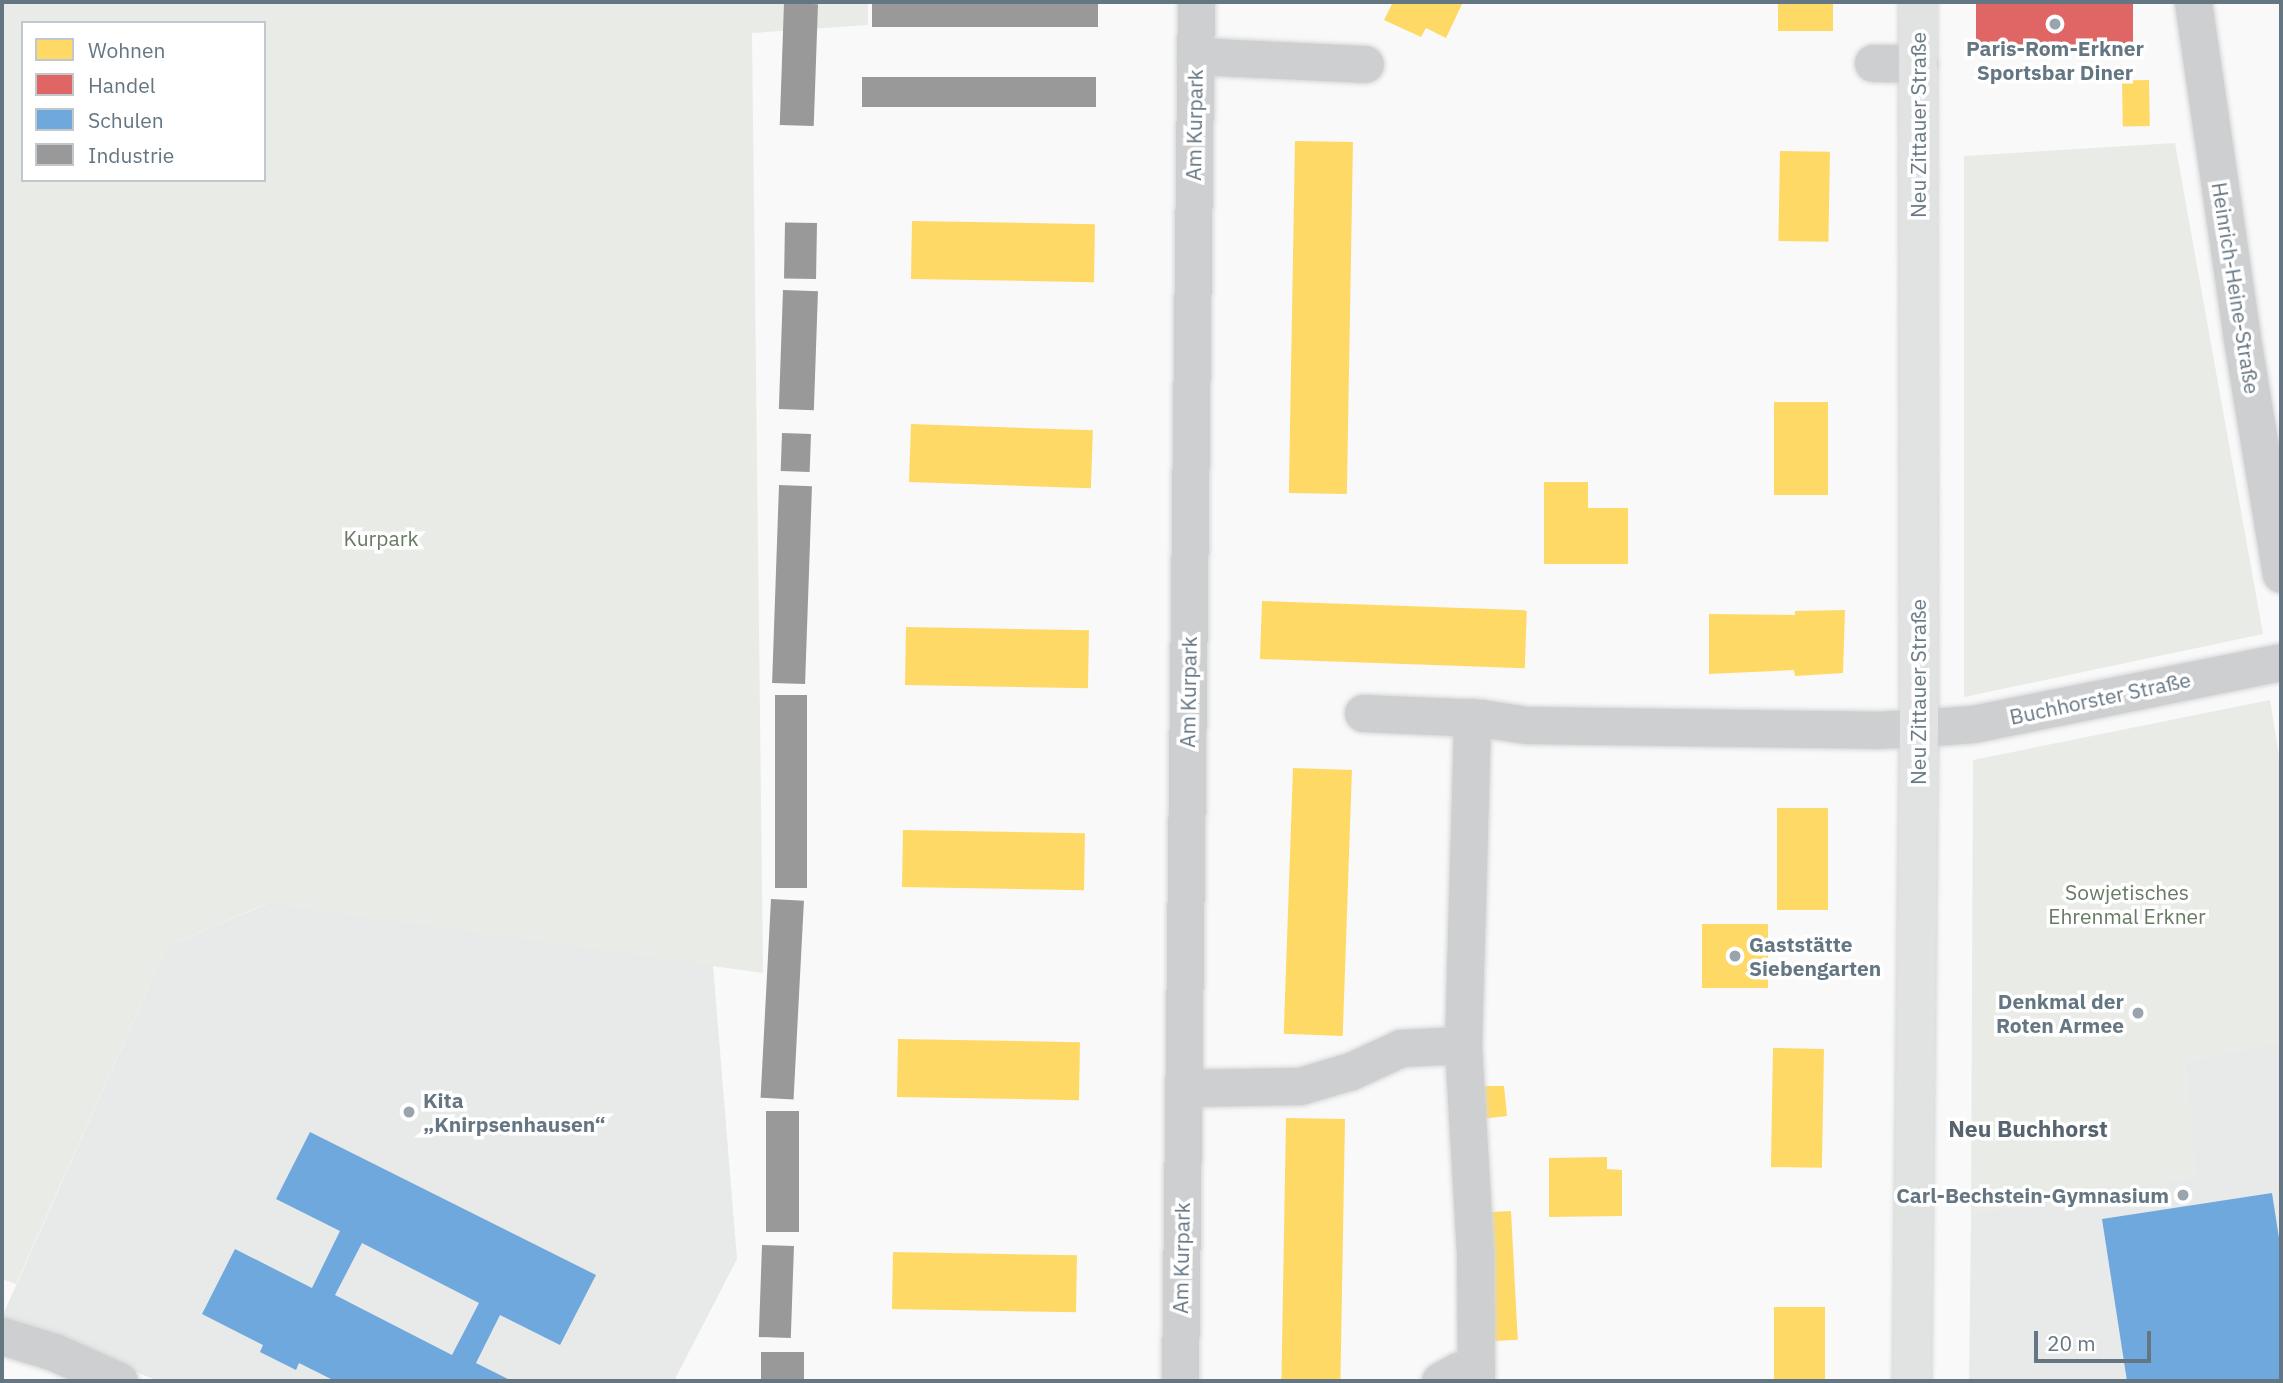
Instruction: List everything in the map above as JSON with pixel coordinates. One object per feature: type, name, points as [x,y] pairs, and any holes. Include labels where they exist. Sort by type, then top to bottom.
[{"type":"main road","name":"Neu Zittauer Straße","points":[[1912,1381],[1919,728],[1918,2]]},
{"type":"street","name":"Am Kurpark","points":[[1180,1381],[1196,2]]},
{"type":"street","name":"Heinrich-Heine-Straße","points":[[2193,2],[2241,333],[2281,574]]},
{"type":"street","points":[[1195,56],[1365,64]]},
{"type":"street","points":[[1873,63],[1919,64]]},
{"type":"street","name":"Buchhorster Straße","points":[[1363,713],[1472,717],[1526,725],[1919,728],[1973,724],[2281,662]]},
{"type":"street","points":[[1440,1381],[1458,1371],[1476,1376],[1475,1251],[1463,1045],[1472,717]]},
{"type":"street","points":[[1183,1088],[1300,1086],[1351,1071],[1401,1048],[1463,1045]]},
{"type":"street","points":[[2,1336],[54,1352],[119,1381]]},
{"type":"shaded area","name":"Kita „Knirpsenhausen“","points":[[269,903],[713,965],[737,1259],[674,1381],[158,1381],[2,1317],[167,946]]},
{"type":"shaded area","name":"Carl-Bechstein-Gymnasium","points":[[2281,1041],[2281,1381],[1969,1381],[1971,1214],[2196,1176],[2185,1061]]},
{"type":"green space","name":"Kurpark","points":[[2,2],[868,2],[868,25],[752,33],[763,973],[268,903],[167,946],[16,1284],[2,1279]]},
{"type":"green space","points":[[2175,143],[2263,634],[1964,697],[1964,156]]},
{"type":"green space","name":"Sowjetisches Ehrenmal Erkner","points":[[2270,700],[2281,768],[2281,1041],[2185,1061],[2197,1176],[1971,1214],[1973,760]]},
{"type":"building: Wohnen","points":[[1393,2],[1463,2],[1446,38],[1426,28],[1421,37],[1384,20]]},
{"type":"building: Wohnen","points":[[1778,2],[1833,2],[1833,31],[1778,31]]},
{"type":"building: Wohnen","points":[[2122,80],[2149,80],[2150,126],[2123,126]]},
{"type":"building: Wohnen","points":[[1295,141],[1353,142],[1347,494],[1289,493]]},
{"type":"building: Wohnen","points":[[1780,151],[1830,152],[1828,242],[1778,241]]},
{"type":"building: Wohnen","points":[[912,221],[1095,224],[1094,282],[911,279]]},
{"type":"building: Wohnen","points":[[1774,402],[1828,402],[1828,495],[1774,495]]},
{"type":"building: Wohnen","points":[[911,424],[1093,430],[1091,488],[909,482]]},
{"type":"building: Wohnen","points":[[1544,482],[1588,482],[1588,508],[1628,508],[1628,564],[1544,564]]},
{"type":"building: Wohnen","points":[[1262,601],[1527,610],[1525,668],[1260,659]]},
{"type":"building: Wohnen","points":[[1845,610],[1843,673],[1795,676],[1794,670],[1709,674],[1709,614],[1795,615],[1795,611]]},
{"type":"building: Wohnen","points":[[906,627],[1089,630],[1088,688],[905,685]]},
{"type":"building: Wohnen","points":[[1293,768],[1352,770],[1343,1036],[1284,1034]]},
{"type":"building: Wohnen","points":[[1777,808],[1828,808],[1828,910],[1777,910]]},
{"type":"building: Wohnen","points":[[903,830],[1085,833],[1084,890],[902,887]]},
{"type":"building: Wohnen","name":"Gaststätte Siebengarten","points":[[1702,924],[1768,924],[1768,988],[1702,988]]},
{"type":"building: Wohnen","points":[[898,1039],[1080,1042],[1079,1100],[897,1097]]},
{"type":"building: Wohnen","points":[[1773,1048],[1824,1049],[1822,1168],[1771,1167]]},
{"type":"building: Wohnen","points":[[1480,1086],[1504,1086],[1507,1116],[1481,1119]]},
{"type":"building: Wohnen","points":[[1286,1118],[1345,1119],[1340,1381],[1281,1381]]},
{"type":"building: Wohnen","points":[[1607,1157],[1607,1169],[1622,1170],[1622,1216],[1549,1217],[1549,1158]]},
{"type":"building: Wohnen","points":[[1511,1211],[1518,1340],[1489,1341],[1482,1213]]},
{"type":"building: Wohnen","points":[[893,1252],[1077,1255],[1076,1312],[892,1309]]},
{"type":"building: Wohnen","points":[[1774,1307],[1825,1307],[1825,1381],[1774,1381]]},
{"type":"building: Handel","name":"Paris-Rom-Erkner Sportsbar Diner","points":[[1976,2],[2133,2],[2133,51],[1976,51]]},
{"type":"building: Schulen","points":[[310,1132],[596,1275],[560,1345],[500,1315],[476,1363],[512,1381],[335,1381],[299,1363],[296,1370],[260,1352],[263,1345],[202,1314],[235,1249],[312,1288],[340,1231],[276,1199]],"holes":[[[362,1243],[479,1303],[452,1355],[335,1295]]]},
{"type":"building: Schulen","points":[[2272,1193],[2281,1251],[2281,1381],[2127,1381],[2102,1219]]},
{"type":"building: Industrie","points":[[872,2],[1098,2],[1098,27],[872,27]]},
{"type":"building: Industrie","points":[[784,3],[818,4],[814,126],[780,125]]},
{"type":"building: Industrie","points":[[862,77],[1096,77],[1096,107],[862,107]]},
{"type":"building: Industrie","points":[[785,222],[817,223],[816,279],[784,278]]},
{"type":"building: Industrie","points":[[783,290],[818,291],[814,410],[779,409]]},
{"type":"building: Industrie","points":[[782,433],[811,434],[810,472],[781,471]]},
{"type":"building: Industrie","points":[[779,485],[812,486],[805,684],[772,683]]},
{"type":"building: Industrie","points":[[775,695],[807,695],[807,888],[775,888]]},
{"type":"building: Industrie","points":[[771,899],[804,901],[794,1099],[761,1098]]},
{"type":"building: Industrie","points":[[766,1111],[799,1111],[799,1232],[766,1232]]},
{"type":"building: Industrie","points":[[762,1245],[794,1246],[791,1338],[759,1337]]},
{"type":"building: Industrie","points":[[761,1352],[804,1352],[804,1381],[761,1381]]},
{"type":"place","name":"Paris-Rom-Erkner Sportsbar Diner","points":[[2055,24]]},
{"type":"place","name":"Gaststätte Siebengarten","points":[[1735,956]]},
{"type":"place","name":"Denkmal der Roten Armee","points":[[2138,1013]]},
{"type":"place","name":"Kita „Knirpsenhausen“","points":[[409,1112]]},
{"type":"place","name":"Carl-Bechstein-Gymnasium","points":[[2183,1195]]},
{"type":"district","name":"Neu Buchhorst","points":[[2028,1128]]}]
